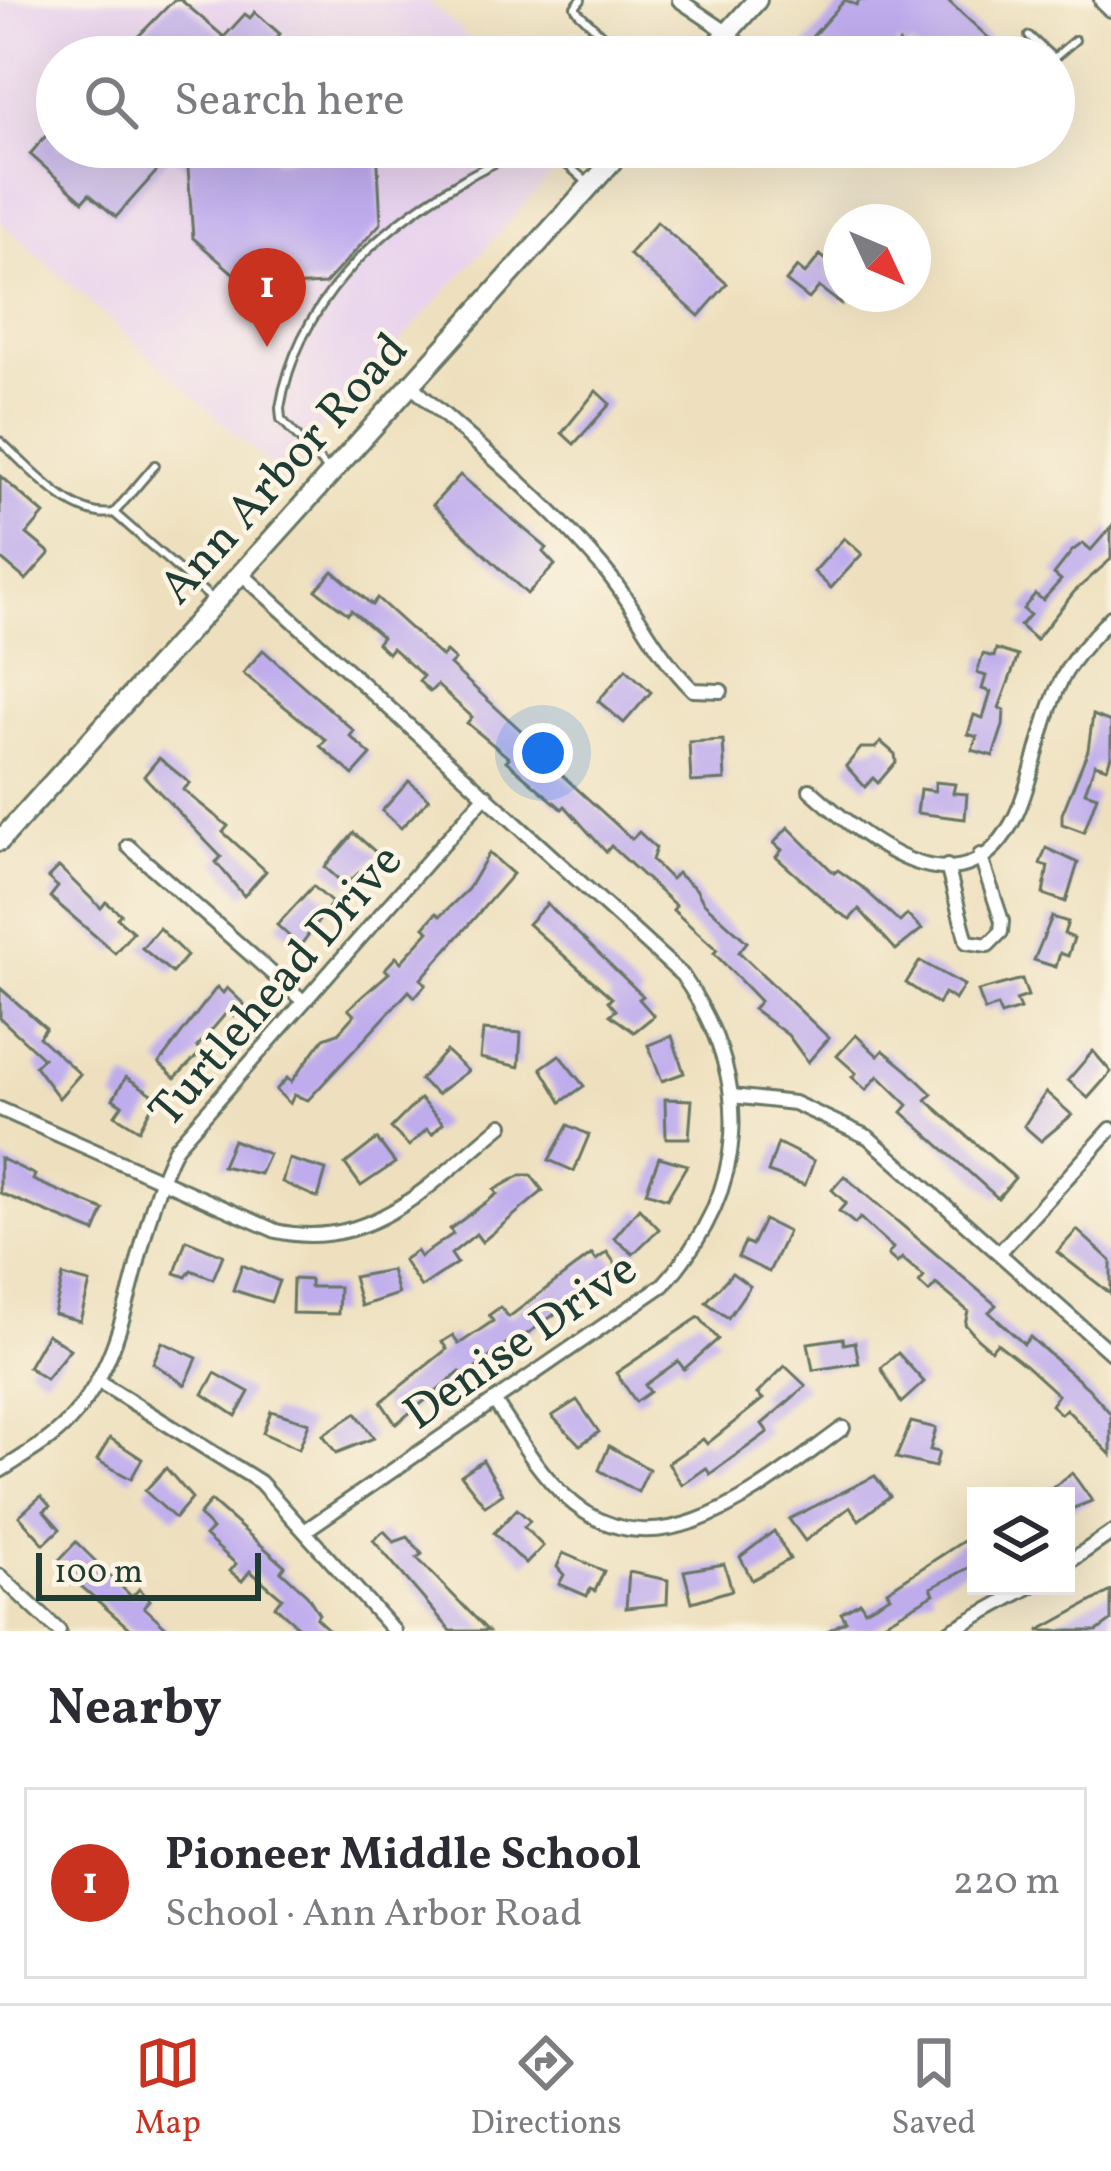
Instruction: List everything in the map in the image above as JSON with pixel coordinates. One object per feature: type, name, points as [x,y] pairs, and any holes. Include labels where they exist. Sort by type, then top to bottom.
[{"type":"main road","points":[[725,36],[757,0]]},
{"type":"main road","points":[[1103,0],[1111,7]]},
{"type":"main road","name":"Ann Arbor Road","points":[[0,841],[407,382],[606,168]]},
{"type":"street","points":[[679,0],[728,33]]},
{"type":"street","points":[[407,382],[578,539],[609,574],[670,667],[693,690],[721,691]]},
{"type":"street","name":"Denise Drive","points":[[241,573],[682,975],[715,1029],[732,1096],[726,1176],[683,1262],[638,1306],[306,1530]]},
{"type":"street","points":[[810,790],[882,851],[913,863],[947,866],[980,855],[1016,816],[1065,672],[1111,617]]},
{"type":"street","name":"Turtlehead Drive","points":[[0,1471],[66,1424],[98,1381],[117,1337],[158,1181],[208,1105],[486,795]]},
{"type":"street","points":[[128,845],[302,1000]]},
{"type":"street","points":[[947,866],[967,942],[988,945],[1001,932],[1002,921],[980,855]]},
{"type":"street","points":[[732,1096],[794,1103],[852,1127],[1111,1353]]},
{"type":"street","points":[[0,1109],[276,1231],[339,1235],[397,1211],[502,1125]]},
{"type":"street","points":[[999,1253],[1111,1129]]},
{"type":"street","points":[[98,1381],[241,1467],[306,1530],[394,1631]]},
{"type":"street","points":[[495,1402],[538,1467],[577,1507],[612,1523],[651,1530],[694,1523],[731,1507],[843,1428]]},
{"type":"street","points":[[1075,1558],[1111,1533]]},
{"type":"street","points":[[0,1576],[59,1631]]},
{"type":"street","points":[[950,1631],[1015,1595]]},
{"type":"lane","points":[[581,0],[575,7],[579,14],[603,36]]},
{"type":"lane","points":[[728,33],[733,36]]},
{"type":"lane","points":[[330,472],[281,419],[280,408],[301,341],[333,287],[362,254],[440,193],[489,168]]},
{"type":"lane","points":[[567,168],[590,185]]},
{"type":"lane","points":[[0,441],[73,502],[99,516],[114,513],[155,465]]},
{"type":"lane","points":[[114,513],[215,601]]},
{"type":"shaded area","points":[[0,0],[426,0],[466,36],[36,36],[36,168],[558,168],[280,474],[0,221]]},
{"type":"building","points":[[174,0],[181,0],[223,36],[139,36]]},
{"type":"building","points":[[845,0],[856,5],[860,0],[947,0],[987,36],[813,36]]},
{"type":"building","points":[[255,12],[280,34],[225,36],[245,14],[250,18]]},
{"type":"building","points":[[46,168],[160,168],[116,217],[89,194],[83,201]]},
{"type":"building","points":[[188,168],[378,168],[381,223],[325,284],[250,288],[193,238]]},
{"type":"building","points":[[657,222],[727,284],[699,316],[629,254]]},
{"type":"building","points":[[820,255],[823,257],[823,290],[819,287],[809,299],[786,281],[797,267],[805,274]]},
{"type":"building","points":[[596,391],[610,404],[574,444],[562,433]]},
{"type":"building","points":[[460,475],[547,548],[543,552],[555,565],[527,594],[433,505]]},
{"type":"building","points":[[0,476],[44,514],[27,534],[50,553],[26,580],[0,558]]},
{"type":"building","points":[[1111,527],[1111,559],[1074,592],[1036,640],[1020,626],[1030,615],[1023,609],[1035,594],[1043,600],[1061,580],[1054,574],[1072,551],[1083,543],[1091,550]]},
{"type":"building","points":[[844,538],[862,554],[831,588],[814,572]]},
{"type":"building","points":[[333,571],[372,605],[377,598],[442,657],[446,652],[455,660],[450,665],[542,750],[539,754],[632,839],[639,832],[656,848],[652,860],[671,879],[677,873],[696,889],[703,902],[747,942],[739,952],[829,1038],[808,1062],[788,1035],[753,1009],[760,1001],[714,953],[717,950],[673,910],[676,906],[611,846],[606,852],[565,806],[562,809],[506,761],[509,758],[467,723],[472,717],[437,685],[430,692],[419,681],[423,676],[392,648],[388,653],[377,643],[382,637],[351,610],[348,614],[316,590]]},
{"type":"building","points":[[996,649],[1018,656],[999,708],[1004,710],[1003,726],[993,756],[972,750],[977,737],[968,734],[974,715],[983,718],[991,692],[982,689],[986,676],[977,673],[983,654],[994,657]]},
{"type":"building","points":[[263,650],[354,731],[350,736],[371,755],[353,775],[320,746],[326,740],[243,673]]},
{"type":"building","points":[[626,669],[651,692],[624,723],[598,701]]},
{"type":"building","points":[[1093,715],[1111,722],[1111,756],[1107,768],[1095,764],[1085,792],[1097,796],[1084,832],[1062,824],[1062,814],[1088,750]]},
{"type":"building","points":[[723,740],[725,780],[691,782],[689,742]]},
{"type":"building","points":[[881,742],[895,754],[896,762],[878,783],[873,778],[865,787],[846,766],[861,748],[875,748]]},
{"type":"building","points":[[159,758],[190,783],[183,790],[228,826],[223,832],[266,871],[244,896],[216,862],[221,857],[144,776]]},
{"type":"building","points":[[409,781],[429,799],[401,828],[382,811]]},
{"type":"building","points":[[935,782],[955,784],[953,793],[967,794],[965,819],[917,813],[920,789],[935,791]]},
{"type":"building","points":[[788,827],[834,873],[838,870],[862,887],[900,922],[907,915],[922,929],[896,950],[859,909],[850,919],[838,912],[776,857],[782,850],[774,843]]},
{"type":"building","points":[[354,833],[379,855],[345,885],[325,867]]},
{"type":"building","points":[[1046,848],[1078,863],[1066,902],[1043,894],[1048,866],[1040,864]]},
{"type":"building","points":[[489,853],[513,874],[421,979],[426,984],[415,997],[409,991],[308,1100],[294,1095],[290,1104],[276,1090],[287,1078],[291,1082],[324,1038],[338,1033],[354,1015],[348,1009],[389,973],[385,969],[396,957],[401,962],[429,931],[424,927],[436,913],[440,916],[468,889]]},
{"type":"building","points":[[59,867],[101,908],[106,902],[121,914],[117,918],[133,932],[115,953],[50,897],[58,887],[48,878]]},
{"type":"building","points":[[313,886],[332,903],[300,946],[277,925]]},
{"type":"building","points":[[547,904],[643,996],[639,999],[654,1016],[634,1032],[610,1015],[616,1010],[608,1001],[612,998],[528,924]]},
{"type":"building","points":[[1052,917],[1068,922],[1064,934],[1074,938],[1068,956],[1060,953],[1056,967],[1034,960]]},
{"type":"building","points":[[159,928],[187,956],[172,973],[142,948]]},
{"type":"building","points":[[920,961],[964,985],[955,1000],[944,993],[938,1004],[906,983]]},
{"type":"building","points":[[1022,979],[1028,996],[1016,1000],[1020,1009],[1001,1015],[997,1006],[985,1011],[978,991]]},
{"type":"building","points":[[217,987],[223,993],[227,988],[244,1004],[234,1016],[228,1011],[197,1047],[202,1051],[175,1078],[159,1063]]},
{"type":"building","points":[[0,988],[46,1028],[39,1037],[80,1074],[59,1098],[35,1066],[43,1058],[0,1018]]},
{"type":"building","points":[[483,1030],[521,1033],[519,1067],[480,1058]]},
{"type":"building","points":[[856,1035],[878,1056],[883,1050],[906,1069],[932,1094],[926,1100],[1015,1178],[998,1198],[902,1112],[908,1105],[878,1076],[866,1090],[852,1077],[856,1073],[837,1056]]},
{"type":"building","points":[[672,1036],[684,1073],[662,1081],[648,1045]]},
{"type":"building","points":[[446,1051],[468,1071],[437,1094],[420,1080]]},
{"type":"building","points":[[1093,1051],[1111,1072],[1088,1098],[1068,1080]]},
{"type":"building","points":[[559,1055],[584,1086],[561,1102],[541,1068]]},
{"type":"building","points":[[126,1077],[157,1097],[139,1130],[115,1115],[122,1105],[113,1099]]},
{"type":"building","points":[[1046,1092],[1072,1115],[1041,1141],[1024,1126]]},
{"type":"building","points":[[420,1099],[443,1123],[432,1134],[427,1129],[409,1146],[391,1128]]},
{"type":"building","points":[[665,1099],[692,1100],[689,1138],[666,1138]]},
{"type":"building","points":[[568,1125],[589,1135],[574,1171],[549,1160]]},
{"type":"building","points":[[377,1139],[395,1163],[361,1186],[345,1164]]},
{"type":"building","points":[[233,1140],[269,1154],[260,1174],[222,1166]]},
{"type":"building","points":[[778,1143],[814,1161],[805,1185],[768,1172]]},
{"type":"building","points":[[659,1157],[687,1165],[667,1199],[646,1192]]},
{"type":"building","points":[[0,1158],[35,1175],[33,1180],[104,1210],[95,1232],[0,1193]]},
{"type":"building","points":[[289,1159],[326,1170],[318,1198],[282,1182]]},
{"type":"building","points":[[521,1175],[531,1175],[543,1191],[482,1242],[476,1234],[451,1254],[457,1263],[421,1287],[403,1260],[416,1251],[420,1257],[453,1234],[450,1229],[497,1194],[494,1190]]},
{"type":"building","points":[[844,1176],[996,1305],[989,1312],[1024,1344],[1030,1337],[1088,1388],[1111,1414],[1111,1455],[1066,1409],[1061,1414],[1051,1405],[1058,1395],[1025,1365],[997,1343],[991,1350],[977,1338],[965,1324],[968,1311],[936,1284],[929,1292],[919,1283],[924,1277],[902,1258],[897,1263],[888,1255],[893,1248],[860,1218],[855,1224],[839,1211],[846,1203],[832,1190]]},
{"type":"building","points":[[639,1208],[659,1229],[633,1254],[614,1238]]},
{"type":"building","points":[[764,1220],[788,1232],[769,1272],[738,1257],[745,1242],[752,1245]]},
{"type":"building","points":[[1077,1230],[1111,1261],[1111,1294],[1057,1252]]},
{"type":"building","points":[[186,1240],[223,1255],[213,1279],[191,1270],[186,1277],[175,1273]]},
{"type":"building","points":[[607,1252],[621,1272],[608,1281],[605,1278],[509,1347],[507,1343],[464,1378],[460,1372],[396,1424],[381,1402],[447,1349],[442,1342],[453,1335],[459,1344],[493,1321],[489,1315],[500,1307],[509,1317],[592,1254],[596,1260]]},
{"type":"building","points":[[242,1265],[279,1281],[271,1302],[233,1290]]},
{"type":"building","points":[[391,1270],[398,1294],[361,1306],[353,1277]]},
{"type":"building","points":[[732,1273],[750,1286],[728,1318],[706,1302]]},
{"type":"building","points":[[63,1276],[90,1283],[80,1321],[54,1314]]},
{"type":"building","points":[[293,1279],[310,1280],[310,1287],[339,1287],[338,1314],[292,1313]]},
{"type":"building","points":[[699,1317],[718,1339],[684,1369],[678,1361],[645,1385],[650,1392],[636,1402],[616,1373]]},
{"type":"building","points":[[47,1334],[70,1349],[46,1379],[28,1367]]},
{"type":"building","points":[[843,1338],[844,1344],[855,1342],[859,1363],[813,1370],[808,1343]]},
{"type":"building","points":[[162,1342],[197,1358],[185,1385],[153,1363]]},
{"type":"building","points":[[898,1353],[924,1382],[901,1403],[881,1368]]},
{"type":"building","points":[[785,1366],[806,1386],[762,1424],[768,1432],[710,1474],[706,1468],[682,1485],[668,1463],[703,1439],[707,1444],[763,1399],[757,1394]]},
{"type":"building","points":[[215,1373],[249,1392],[236,1416],[203,1394]]},
{"type":"building","points":[[577,1400],[599,1432],[580,1445],[552,1416]]},
{"type":"building","points":[[271,1411],[309,1423],[299,1449],[263,1433]]},
{"type":"building","points":[[356,1413],[374,1438],[336,1453],[323,1435]]},
{"type":"building","points":[[911,1422],[936,1428],[930,1450],[939,1452],[935,1467],[896,1458]]},
{"type":"building","points":[[110,1438],[142,1459],[131,1479],[97,1460]]},
{"type":"building","points":[[609,1446],[649,1469],[638,1492],[599,1470]]},
{"type":"building","points":[[483,1460],[503,1494],[485,1506],[461,1475]]},
{"type":"building","points":[[166,1468],[192,1498],[175,1518],[145,1491]]},
{"type":"building","points":[[1072,1473],[1092,1501],[1075,1508],[1075,1487],[1053,1487]]},
{"type":"building","points":[[875,1476],[890,1496],[859,1520],[850,1507],[805,1541],[789,1519]]},
{"type":"building","points":[[41,1496],[50,1506],[44,1511],[60,1529],[44,1544],[19,1516]]},
{"type":"building","points":[[211,1501],[285,1566],[281,1571],[307,1595],[319,1614],[316,1618],[330,1631],[303,1631],[275,1606],[282,1598],[250,1571],[242,1581],[230,1571],[236,1564],[205,1536],[212,1529],[199,1515]]},
{"type":"building","points":[[517,1509],[530,1521],[524,1527],[543,1546],[526,1564],[494,1533]]},
{"type":"building","points":[[384,1531],[394,1542],[408,1537],[422,1554],[417,1558],[488,1631],[451,1631],[373,1540]]},
{"type":"building","points":[[774,1531],[790,1559],[752,1580],[740,1557]]},
{"type":"building","points":[[967,1539],[967,1569],[931,1588],[934,1594],[870,1631],[827,1631],[846,1621],[841,1613],[860,1602],[865,1610],[890,1596],[887,1591]]},
{"type":"building","points":[[76,1542],[132,1597],[139,1589],[150,1600],[144,1607],[170,1631],[132,1631],[73,1579],[59,1560]]},
{"type":"building","points":[[563,1553],[604,1571],[595,1591],[590,1589],[587,1596],[559,1584],[564,1575],[557,1567]]},
{"type":"building","points":[[724,1564],[732,1590],[692,1602],[684,1571]]},
{"type":"building","points":[[629,1572],[668,1580],[667,1604],[626,1608]]},
{"type":"building","points":[[1111,1591],[1111,1621],[1097,1631],[1038,1631]]},
{"type":"place","name":"Pioneer Middle School","points":[[267,347]]}]
